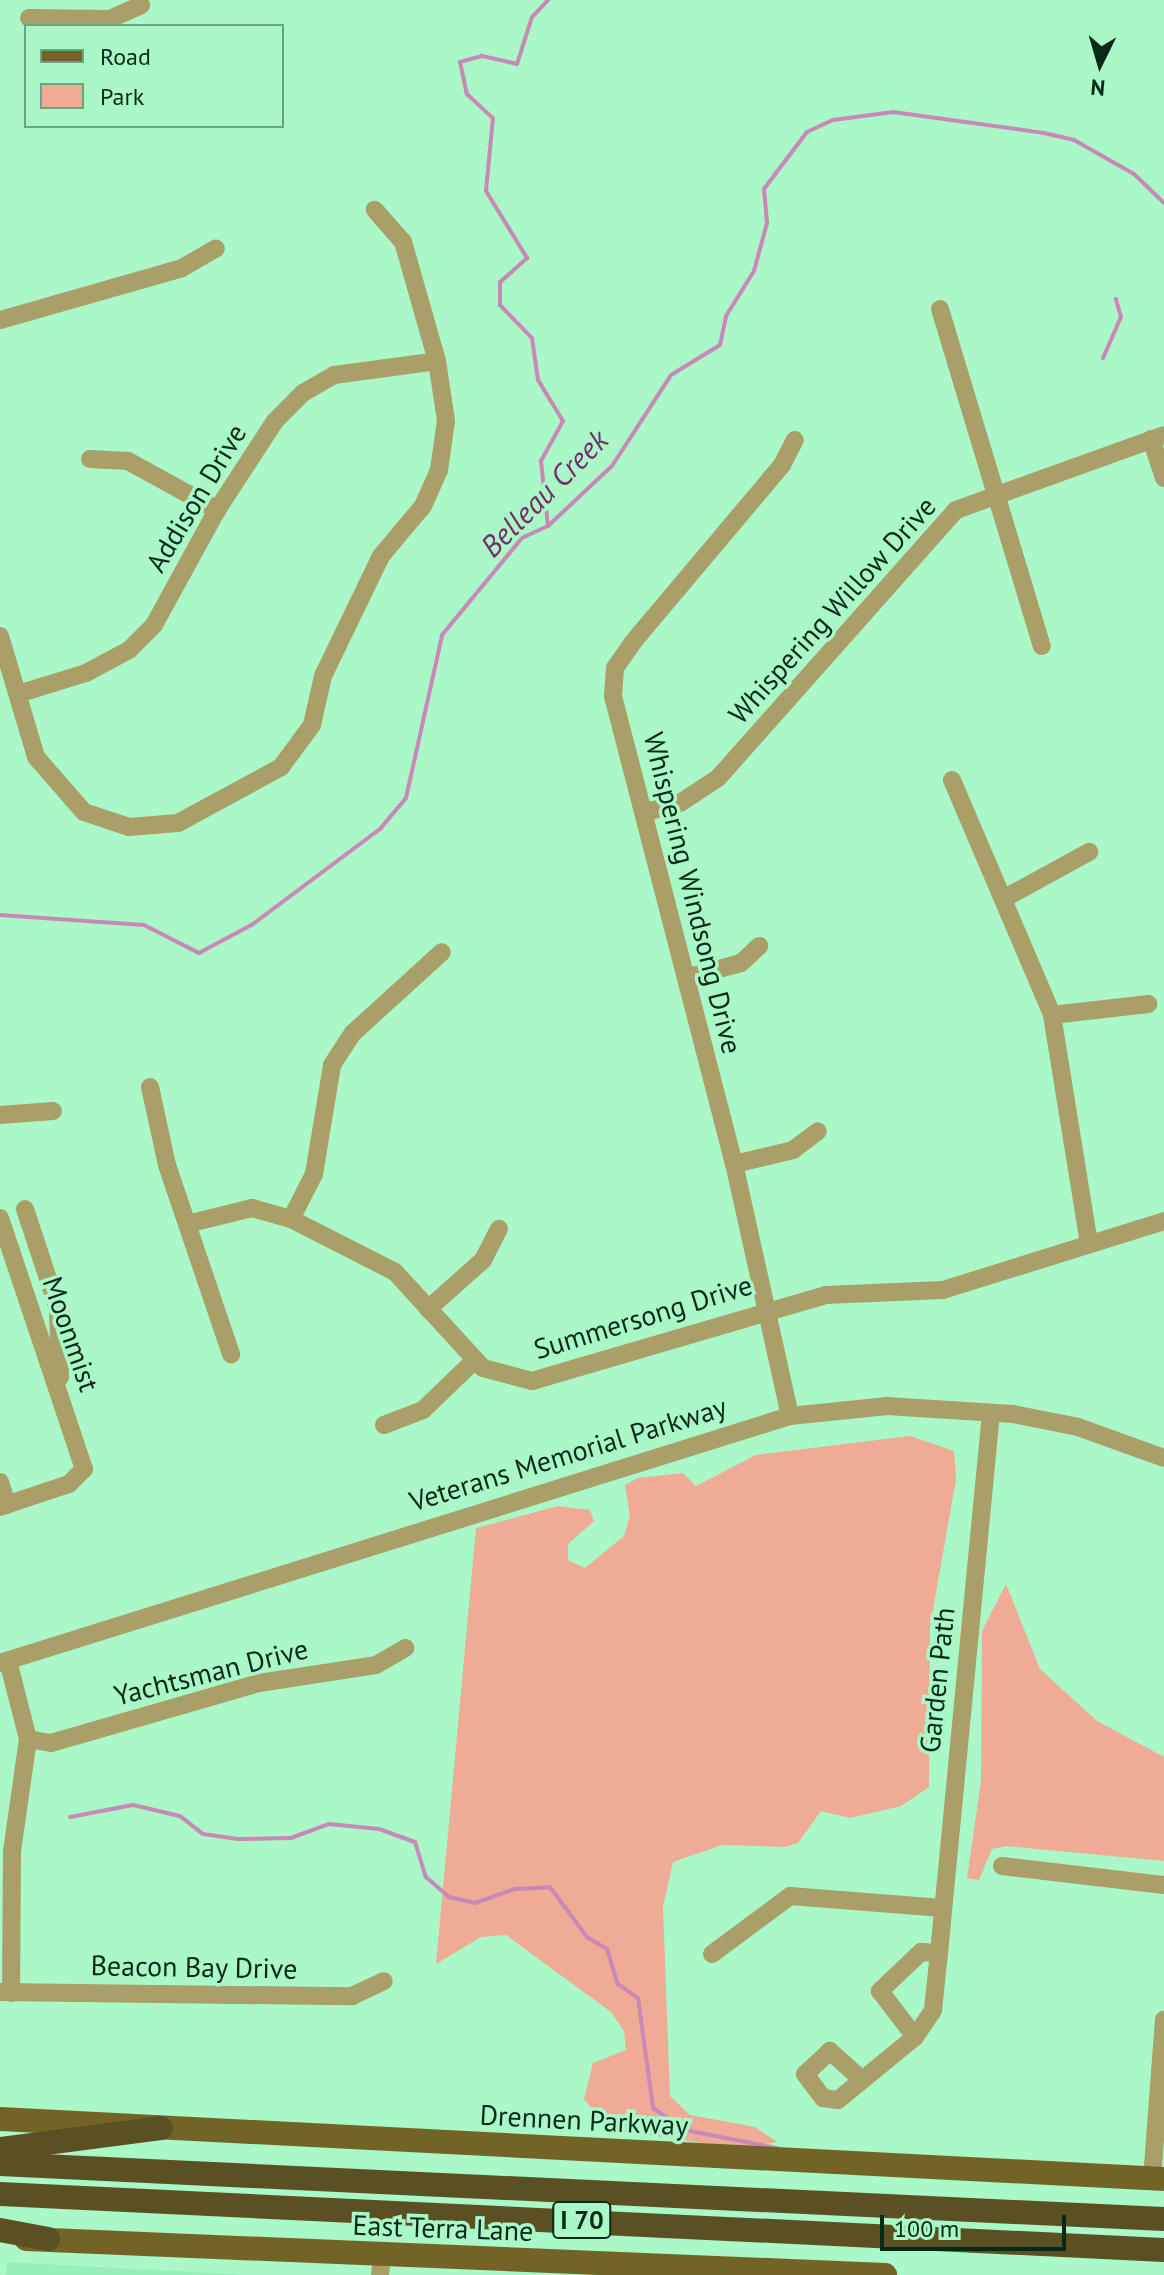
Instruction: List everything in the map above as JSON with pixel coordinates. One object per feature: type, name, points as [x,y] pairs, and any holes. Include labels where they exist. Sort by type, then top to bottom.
[{"type":"highway","points":[[0,2149],[161,2128]]},
{"type":"highway","name":"I 70","points":[[0,2164],[1164,2219]]},
{"type":"highway","name":"I 70","points":[[0,2194],[1164,2250]]},
{"type":"highway","points":[[0,2230],[48,2239]]},
{"type":"main road","name":"Drennen Parkway","points":[[0,2119],[1158,2179]]},
{"type":"main road","name":"East Terra Lane","points":[[0,2239],[48,2239],[381,2266],[885,2275]]},
{"type":"street","points":[[29,15],[110,19],[141,5]]},
{"type":"street","points":[[0,636],[36,757],[53,783],[84,812],[129,827],[178,823],[281,767],[312,725],[323,676],[381,556],[423,506],[439,470],[446,421],[437,361],[403,242],[375,210]]},
{"type":"street","points":[[0,320],[182,268],[216,248]]},
{"type":"street","points":[[940,309],[993,495],[1042,646]]},
{"type":"street","name":"Addison Drive","points":[[18,694],[129,650],[154,625],[217,510],[275,421],[303,393],[334,375],[437,361]]},
{"type":"street","points":[[1158,437],[1164,478]]},
{"type":"street","name":"Whispering Willow Drive","points":[[646,812],[680,803],[718,778],[956,510],[1158,437]]},
{"type":"street","name":"Whispering Windsong Drive","points":[[790,1416],[734,1164],[646,812],[613,696],[615,668],[795,440]]},
{"type":"street","points":[[90,459],[128,461],[217,510]]},
{"type":"street","points":[[952,780],[1005,898],[1052,1015],[1089,1244]]},
{"type":"street","points":[[1005,898],[1089,852]]},
{"type":"street","points":[[686,978],[741,963],[759,946]]},
{"type":"street","points":[[291,1219],[314,1174],[332,1065],[353,1033],[442,952]]},
{"type":"street","points":[[1052,1015],[1148,1004]]},
{"type":"street","points":[[150,1087],[187,1224],[231,1354]]},
{"type":"street","points":[[0,1115],[53,1111]]},
{"type":"street","points":[[734,1164],[793,1150],[818,1131]]},
{"type":"street","name":"Summersong Drive","points":[[187,1224],[252,1208],[291,1219],[374,1258],[428,1309],[474,1361],[532,1381],[765,1310],[826,1295],[943,1290],[1164,1221]]},
{"type":"street","points":[[25,1209],[58,1309],[60,1383]]},
{"type":"street","name":"Moonmist","points":[[0,1218],[60,1383],[84,1469],[69,1484],[4,1506]]},
{"type":"street","points":[[428,1309],[483,1260],[499,1229]]},
{"type":"street","points":[[384,1425],[423,1410],[474,1361]]},
{"type":"street","name":"Veterans Memorial Parkway","points":[[4,1662],[790,1416],[887,1406],[991,1413],[1066,1423],[1164,1458]]},
{"type":"street","name":"Garden Path","points":[[915,2037],[933,2010],[991,1413]]},
{"type":"street","points":[[0,1482],[4,1506]]},
{"type":"street","name":"Yachtsman Drive","points":[[28,1739],[51,1743],[259,1683],[376,1665],[405,1648]]},
{"type":"street","points":[[4,1662],[28,1739],[18,1798],[5,1992]]},
{"type":"street","points":[[1002,1866],[1164,1885]]},
{"type":"street","points":[[712,1954],[790,1896],[943,1908]]},
{"type":"street","points":[[861,2079],[915,2037],[880,1991],[921,1952],[939,1953]]},
{"type":"street","name":"Beacon Bay Drive","points":[[5,1992],[352,1996],[384,1981]]},
{"type":"street","points":[[1158,2179],[1164,2019]]},
{"type":"shaded area","points":[[7,2262],[248,2275],[6,2275]]},
{"type":"green space","points":[[910,1436],[954,1451],[956,1479],[930,1627],[929,1787],[901,1806],[850,1818],[821,1811],[798,1843],[785,1847],[722,1845],[673,1862],[663,1907],[670,2096],[690,2115],[755,2127],[777,2142],[739,2148],[625,2132],[601,2120],[584,2099],[593,2063],[626,2050],[624,2031],[611,2012],[506,1935],[481,1937],[436,1964],[476,1528],[558,1506],[590,1510],[594,1521],[568,1544],[568,1560],[585,1568],[624,1536],[630,1516],[625,1485],[638,1478],[683,1473],[696,1486],[756,1455]]},
{"type":"green space","points":[[1006,1584],[1040,1669],[1097,1721],[1164,1757],[1164,1861],[1006,1846],[992,1849],[979,1880],[967,1878],[981,1781],[982,1631]]},
{"type":"waterway","points":[[548,0],[532,17],[517,64],[482,56],[460,62],[467,94],[493,118],[486,191],[527,258],[500,282],[500,305],[532,338],[538,380],[563,421],[541,461],[548,526]]},
{"type":"waterway","name":"Belleau Creek","points":[[0,915],[144,925],[199,953],[253,924],[380,829],[406,798],[442,635],[522,538],[548,526],[612,466],[671,375],[720,345],[726,316],[754,271],[767,223],[764,189],[807,132],[833,120],[893,112],[1044,133],[1074,140],[1134,174],[1164,203]]},
{"type":"waterway","points":[[1103,358],[1121,317],[1116,299]]},
{"type":"waterway","points":[[70,1817],[133,1805],[180,1816],[203,1834],[240,1839],[291,1838],[329,1824],[379,1829],[415,1842],[426,1877],[449,1897],[475,1903],[515,1889],[550,1887],[587,1937],[607,1949],[618,1984],[638,1998],[653,2108],[685,2130],[777,2148]]}]
